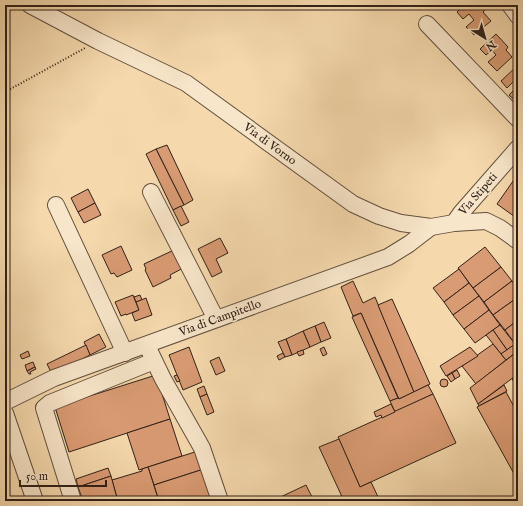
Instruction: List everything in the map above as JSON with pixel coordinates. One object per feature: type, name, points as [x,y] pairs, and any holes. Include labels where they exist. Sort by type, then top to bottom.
[{"type":"street","name":"Via di Vorno","points":[[30,5],[98,41],[186,83],[354,204],[379,216],[401,223],[431,227],[454,223],[486,221],[500,228],[518,241]]},
{"type":"street","points":[[510,5],[518,16]]},
{"type":"street","points":[[427,24],[518,119]]},
{"type":"street","name":"Via Stipeti","points":[[454,223],[518,148]]},
{"type":"street","points":[[151,192],[216,319]]},
{"type":"street","points":[[56,205],[125,353]]},
{"type":"street","name":"Via di Campitello","points":[[5,402],[54,378],[388,257],[409,244],[431,227]]},
{"type":"street","points":[[146,345],[202,448],[220,501]]},
{"type":"street","points":[[73,501],[44,408],[50,403],[154,361]]},
{"type":"street","points":[[5,413],[35,501]]},
{"type":"path","points":[[5,92],[98,41]]},
{"type":"building","points":[[465,5],[480,5],[485,10],[483,12],[491,21],[474,35],[466,27],[474,20],[469,14],[463,19],[457,12]]},
{"type":"building","points":[[496,34],[508,47],[506,50],[512,57],[497,71],[488,62],[496,55],[492,50],[486,55],[480,49]]},
{"type":"building","points":[[517,66],[518,103],[509,95],[517,87],[513,82],[507,88],[501,81]]},
{"type":"building","points":[[167,145],[193,200],[184,205],[156,149]]},
{"type":"building","points":[[156,149],[184,205],[173,210],[146,154]]},
{"type":"building","points":[[518,174],[518,219],[497,204]]},
{"type":"building","points":[[88,189],[95,203],[78,212],[71,198]]},
{"type":"building","points":[[95,203],[101,215],[84,223],[78,212]]},
{"type":"building","points":[[181,206],[189,222],[181,226],[173,210]]},
{"type":"building","points":[[220,238],[228,253],[216,259],[222,272],[212,277],[198,249]]},
{"type":"building","points":[[121,246],[132,270],[117,277],[114,273],[111,274],[102,255]]},
{"type":"building","points":[[485,247],[501,267],[473,288],[458,268]]},
{"type":"building","points":[[176,249],[185,267],[170,275],[171,278],[153,287],[145,270],[144,264]]},
{"type":"building","points":[[501,267],[512,281],[484,302],[473,288]]},
{"type":"building","points":[[459,269],[469,283],[444,302],[433,288]]},
{"type":"building","points":[[353,281],[363,303],[375,297],[414,392],[399,399],[361,313],[353,316],[341,287]]},
{"type":"building","points":[[512,281],[518,289],[518,297],[493,315],[484,302]]},
{"type":"building","points":[[469,283],[479,296],[453,315],[444,302]]},
{"type":"building","points":[[133,295],[139,310],[121,316],[115,302]]},
{"type":"building","points":[[140,295],[142,300],[136,302],[134,297]]},
{"type":"building","points":[[479,296],[489,310],[464,329],[453,315]]},
{"type":"building","points":[[518,297],[518,320],[505,330],[493,315]]},
{"type":"building","points":[[146,298],[152,315],[135,321],[132,313],[139,310],[136,302]]},
{"type":"building","points":[[392,299],[430,384],[414,392],[378,305]]},
{"type":"building","points":[[489,310],[500,325],[475,343],[464,329]]},
{"type":"building","points":[[361,313],[398,398],[390,401],[352,317]]},
{"type":"building","points":[[518,320],[518,348],[505,330]]},
{"type":"building","points":[[324,322],[331,338],[321,342],[315,326]]},
{"type":"building","points":[[500,325],[515,344],[507,350],[493,330]]},
{"type":"building","points":[[315,326],[321,342],[310,347],[303,331]]},
{"type":"building","points":[[493,330],[507,350],[501,354],[486,335]]},
{"type":"building","points":[[303,331],[310,347],[292,355],[286,339]]},
{"type":"building","points":[[99,334],[106,347],[90,355],[84,342]]},
{"type":"building","points":[[286,339],[292,355],[285,357],[278,342]]},
{"type":"building","points":[[493,344],[506,360],[476,384],[462,366]]},
{"type":"building","points":[[515,344],[518,351],[506,360],[501,354]]},
{"type":"building","points":[[86,345],[90,355],[52,374],[47,364]]},
{"type":"building","points":[[189,347],[202,382],[183,390],[169,355]]},
{"type":"building","points":[[324,347],[327,354],[323,356],[320,349]]},
{"type":"building","points":[[470,347],[478,356],[446,376],[440,366]]},
{"type":"building","points":[[303,350],[304,354],[299,356],[297,352]]},
{"type":"building","points":[[28,351],[30,356],[22,359],[20,355]]},
{"type":"building","points":[[518,351],[518,374],[478,404],[470,388]]},
{"type":"building","points":[[283,353],[285,357],[279,360],[277,356]]},
{"type":"building","points":[[219,357],[225,371],[216,375],[210,361]]},
{"type":"building","points":[[33,362],[35,367],[27,371],[25,365]]},
{"type":"building","points":[[35,367],[36,369],[29,374],[27,371]]},
{"type":"building","points":[[457,370],[460,376],[455,379],[452,373]]},
{"type":"building","points":[[452,373],[455,379],[451,382],[447,376]]},
{"type":"building","points":[[518,374],[518,387],[512,379]]},
{"type":"building","points":[[156,375],[170,419],[69,452],[55,407]]},
{"type":"building","points":[[177,375],[180,381],[177,382],[174,376]]},
{"type":"building","points":[[444,379],[447,380],[447,386],[444,387],[441,386],[440,383],[441,380]]},
{"type":"building","points":[[428,385],[433,394],[395,412],[390,401],[399,399]]},
{"type":"building","points":[[504,385],[507,391],[479,406],[478,404]]},
{"type":"building","points":[[204,386],[207,394],[200,397],[197,389]]},
{"type":"building","points":[[506,392],[518,414],[518,481],[477,407]]},
{"type":"building","points":[[207,394],[214,412],[207,415],[200,397]]},
{"type":"building","points":[[433,394],[456,443],[360,487],[338,437]]},
{"type":"building","points":[[391,404],[395,412],[382,418],[381,415],[376,417],[374,412]]},
{"type":"building","points":[[170,419],[182,456],[139,470],[127,433]]},
{"type":"building","points":[[339,439],[360,487],[371,482],[380,501],[344,501],[319,447]]},
{"type":"building","points":[[201,450],[207,468],[154,485],[148,467]]},
{"type":"building","points":[[148,467],[159,501],[107,501],[117,498],[112,480],[142,471],[142,469]]},
{"type":"building","points":[[108,468],[111,476],[78,487],[76,479]]},
{"type":"building","points":[[207,468],[218,501],[159,501],[154,485]]},
{"type":"building","points":[[111,476],[117,498],[107,501],[83,501],[78,487]]},
{"type":"building","points":[[306,485],[314,501],[272,501]]}]
